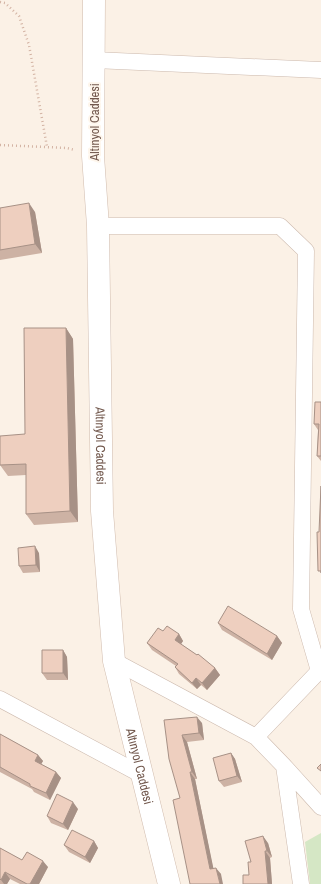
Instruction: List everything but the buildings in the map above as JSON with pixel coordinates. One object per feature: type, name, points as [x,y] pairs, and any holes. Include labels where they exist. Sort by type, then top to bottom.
[{"type":"main road","name":"Altınyol Caddesi","points":[[94,0],[93,156],[98,226],[102,511],[114,661],[169,884]]},
{"type":"street","points":[[94,60],[321,70]]},
{"type":"street","points":[[98,226],[280,226],[306,251],[301,609],[319,671],[256,737]]},
{"type":"street","points":[[114,661],[256,737],[321,807]]},
{"type":"street","points":[[0,699],[142,775]]},
{"type":"street","points":[[284,766],[301,884]]},
{"type":"path","points":[[0,2],[5,3],[19,16],[29,45],[47,147]]},
{"type":"path","points":[[0,145],[67,148],[93,156]]},
{"type":"green space","points":[[321,833],[321,884],[310,884],[305,842]]}]
